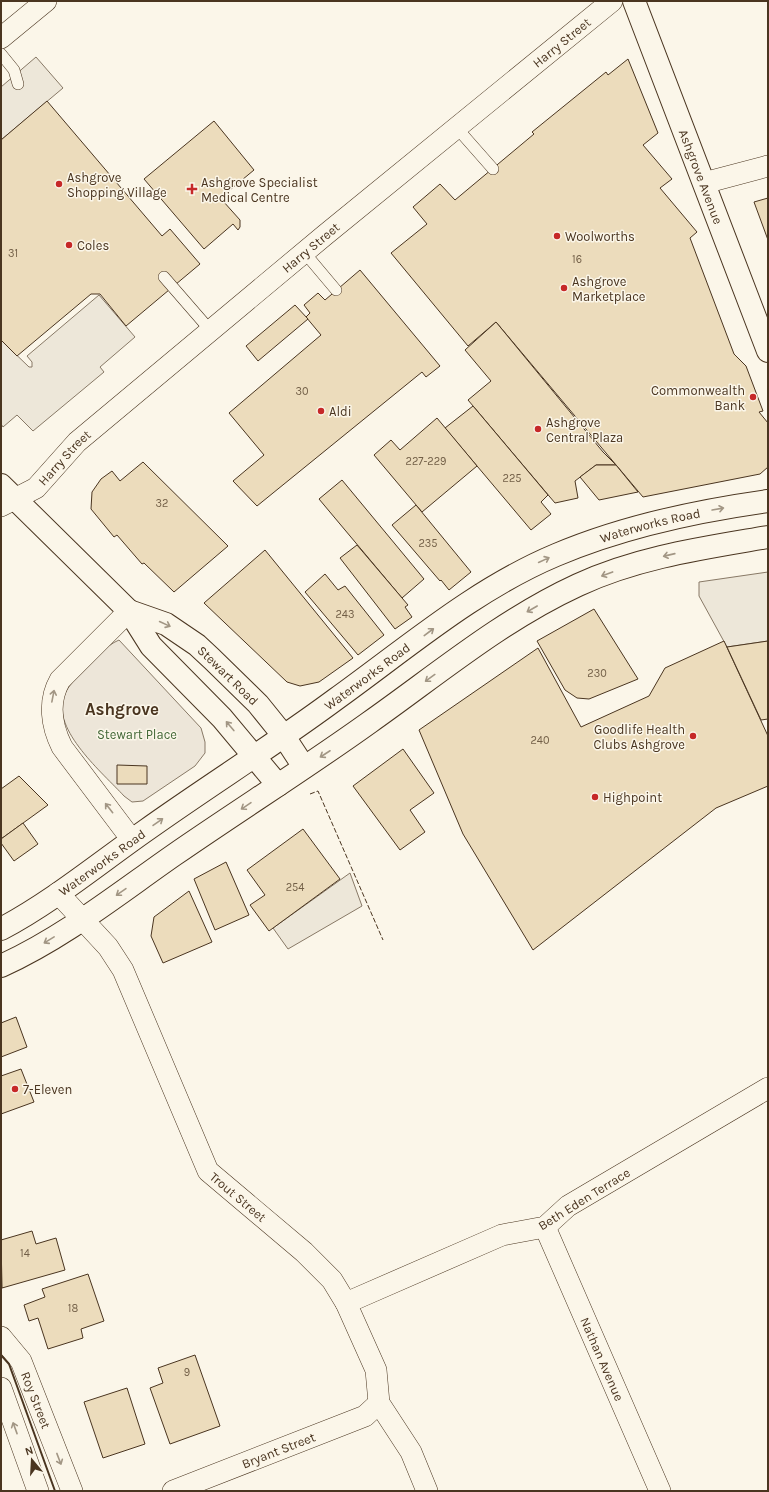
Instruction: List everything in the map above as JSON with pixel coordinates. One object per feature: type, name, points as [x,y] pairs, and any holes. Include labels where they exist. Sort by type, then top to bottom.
[{"type":"main road","name":"Ashgrove Avenue","points":[[634,1],[768,351]]},
{"type":"main road","name":"Stewart Road","points":[[6,497],[129,611],[150,646],[222,718],[278,785]]},
{"type":"main road","name":"Waterworks Road","points":[[1,929],[33,911],[132,840],[323,709],[461,608],[529,567],[589,542],[647,524],[680,516],[768,501]]},
{"type":"main road","points":[[1,966],[30,951],[82,919],[343,741],[490,634],[542,603],[579,584],[607,573],[665,556],[768,537]]},
{"type":"main road","name":"Stewart Road","points":[[129,611],[166,624],[197,645],[258,704],[283,735],[304,767]]},
{"type":"street","points":[[1,38],[46,1]]},
{"type":"street","name":"Harry Street","points":[[6,497],[36,488],[77,442],[304,252],[612,1]]},
{"type":"street","points":[[704,183],[768,166]]},
{"type":"street","points":[[129,611],[60,680],[55,689],[52,702],[53,722],[62,747],[132,840]]},
{"type":"street","name":"Trout Street","points":[[58,893],[108,947],[122,970],[208,1171],[304,1252],[332,1280],[346,1303],[376,1370],[379,1403],[411,1452],[427,1491]]},
{"type":"street","name":"Beth Eden Terrace","points":[[346,1303],[502,1235],[545,1226],[568,1206],[768,1088]]},
{"type":"street","name":"Nathan Avenue","points":[[545,1226],[660,1491]]},
{"type":"street","name":"Roy Street","points":[[1,1337],[21,1361],[72,1491]]},
{"type":"street","points":[[1,1388],[38,1491]]},
{"type":"street","name":"Bryant Street","points":[[173,1491],[365,1416],[379,1403]]},
{"type":"lane","points":[[1,54],[14,70],[18,84]]},
{"type":"lane","points":[[456,127],[493,169]]},
{"type":"lane","points":[[304,252],[336,290]]},
{"type":"lane","points":[[164,277],[210,330]]},
{"type":"green space","name":"Stewart Place","points":[[119,640],[201,728],[205,742],[205,753],[195,766],[143,801],[132,802],[124,796],[93,764],[72,737],[65,723],[62,709],[64,696],[70,685],[100,653]]},
{"type":"shaded area","points":[[36,57],[63,88],[1,140],[1,87]]},
{"type":"shaded area","points":[[99,295],[135,337],[100,367],[104,372],[33,431],[17,415],[3,427],[1,424],[1,340],[29,367],[32,367],[32,362],[27,356]]},
{"type":"shaded area","points":[[768,572],[768,641],[727,647],[699,596],[699,582]]},
{"type":"shaded area","points":[[350,873],[362,906],[288,949],[273,928]]},
{"type":"building","name":"Ashgrove Marketplace","points":[[628,59],[658,133],[643,145],[672,179],[660,188],[697,232],[690,238],[734,354],[746,366],[763,411],[759,412],[768,423],[768,467],[760,474],[643,497],[496,322],[468,346],[391,253],[427,224],[413,207],[440,184],[455,200],[534,134],[532,132],[606,72],[608,75]]},
{"type":"building","name":"Ashgrove Shopping Village","points":[[47,101],[162,236],[170,229],[200,264],[126,326],[100,294],[91,294],[17,356],[1,340],[1,140]]},
{"type":"building","name":"Ashgrove Specialist Medical Centre","points":[[214,121],[254,170],[225,194],[223,201],[240,220],[240,227],[238,230],[233,224],[204,249],[144,179]]},
{"type":"building","points":[[768,198],[768,240],[754,202]]},
{"type":"building","points":[[360,270],[440,366],[426,377],[422,372],[257,506],[233,481],[264,455],[229,413],[321,335],[306,317],[310,313],[304,305],[318,293],[325,300]]},
{"type":"building","points":[[295,305],[308,319],[258,361],[246,346]]},
{"type":"building","name":"Ashgrove Central Plaza","points":[[496,322],[603,452],[616,465],[596,465],[575,481],[578,498],[555,503],[468,400],[491,381],[465,350]]},
{"type":"building","points":[[473,406],[548,495],[541,502],[551,514],[531,530],[445,428]]},
{"type":"building","points":[[437,418],[477,466],[422,512],[374,455],[391,440],[400,450]]},
{"type":"building","points":[[143,462],[228,546],[174,592],[144,563],[142,564],[117,535],[114,537],[91,509],[92,492],[101,479],[112,471],[120,481]]},
{"type":"building","points":[[596,465],[616,465],[638,492],[599,500],[580,477]]},
{"type":"building","points":[[342,480],[424,579],[402,598],[319,499]]},
{"type":"building","points":[[416,505],[471,572],[449,590],[392,525]]},
{"type":"building","points":[[357,545],[408,605],[405,607],[412,617],[395,629],[340,558]]},
{"type":"building","points":[[265,550],[353,658],[319,682],[300,686],[287,682],[204,603]]},
{"type":"building","points":[[325,574],[338,590],[345,586],[384,635],[358,655],[305,592]]},
{"type":"building","points":[[594,609],[638,679],[589,699],[577,698],[565,690],[537,641]]},
{"type":"building","name":"Highpoint","points":[[724,641],[768,736],[768,786],[716,808],[533,950],[463,834],[419,730],[538,648],[581,727],[649,696],[665,668]]},
{"type":"building","points":[[768,641],[768,719],[761,720],[727,647]]},
{"type":"building","points":[[403,749],[434,793],[410,810],[425,832],[400,850],[353,786]]},
{"type":"building","points":[[117,765],[147,766],[147,784],[117,784]]},
{"type":"building","points":[[19,776],[48,805],[1,839],[1,789]]},
{"type":"building","points":[[23,823],[38,844],[14,861],[1,843],[1,839]]},
{"type":"building","points":[[303,829],[340,879],[269,931],[250,905],[265,895],[247,870]]},
{"type":"building","points":[[226,862],[249,915],[215,930],[194,879]]},
{"type":"building","points":[[189,891],[212,942],[163,963],[151,936],[154,917]]},
{"type":"building","points":[[16,1017],[27,1047],[1,1057],[1,1023]]},
{"type":"building","name":"7-Eleven","points":[[21,1069],[34,1102],[1,1114],[1,1076]]},
{"type":"building","points":[[32,1231],[36,1244],[56,1238],[65,1270],[2,1288],[1,1240]]},
{"type":"building","points":[[88,1274],[104,1321],[81,1329],[83,1338],[48,1349],[38,1318],[29,1321],[24,1305],[45,1297],[42,1289]]},
{"type":"building","points":[[195,1355],[220,1426],[170,1444],[150,1388],[163,1383],[158,1368]]},
{"type":"building","points":[[127,1388],[145,1444],[103,1458],[84,1402]]},
{"type":"fence","points":[[310,794],[318,791],[383,940]]},
{"type":"wall","points":[[1,1355],[9,1364],[55,1491]]},
{"type":"place","name":"Ashgrove Shopping Village","points":[[59,184]]},
{"type":"place","name":"Ashgrove Specialist Medical Centre","points":[[192,189]]},
{"type":"place","name":"Woolworths","points":[[557,236]]},
{"type":"place","name":"Coles","points":[[69,245]]},
{"type":"place","name":"Ashgrove Marketplace","points":[[564,288]]},
{"type":"place","name":"Commonwealth Bank","points":[[753,397]]},
{"type":"place","name":"Aldi","points":[[321,411]]},
{"type":"place","name":"Ashgrove Central Plaza","points":[[538,429]]},
{"type":"place","name":"Goodlife Health Clubs Ashgrove","points":[[693,736]]},
{"type":"place","name":"Highpoint","points":[[595,797]]},
{"type":"place","name":"7-Eleven","points":[[15,1089]]},
{"type":"district","name":"Ashgrove","points":[[122,709]]}]
